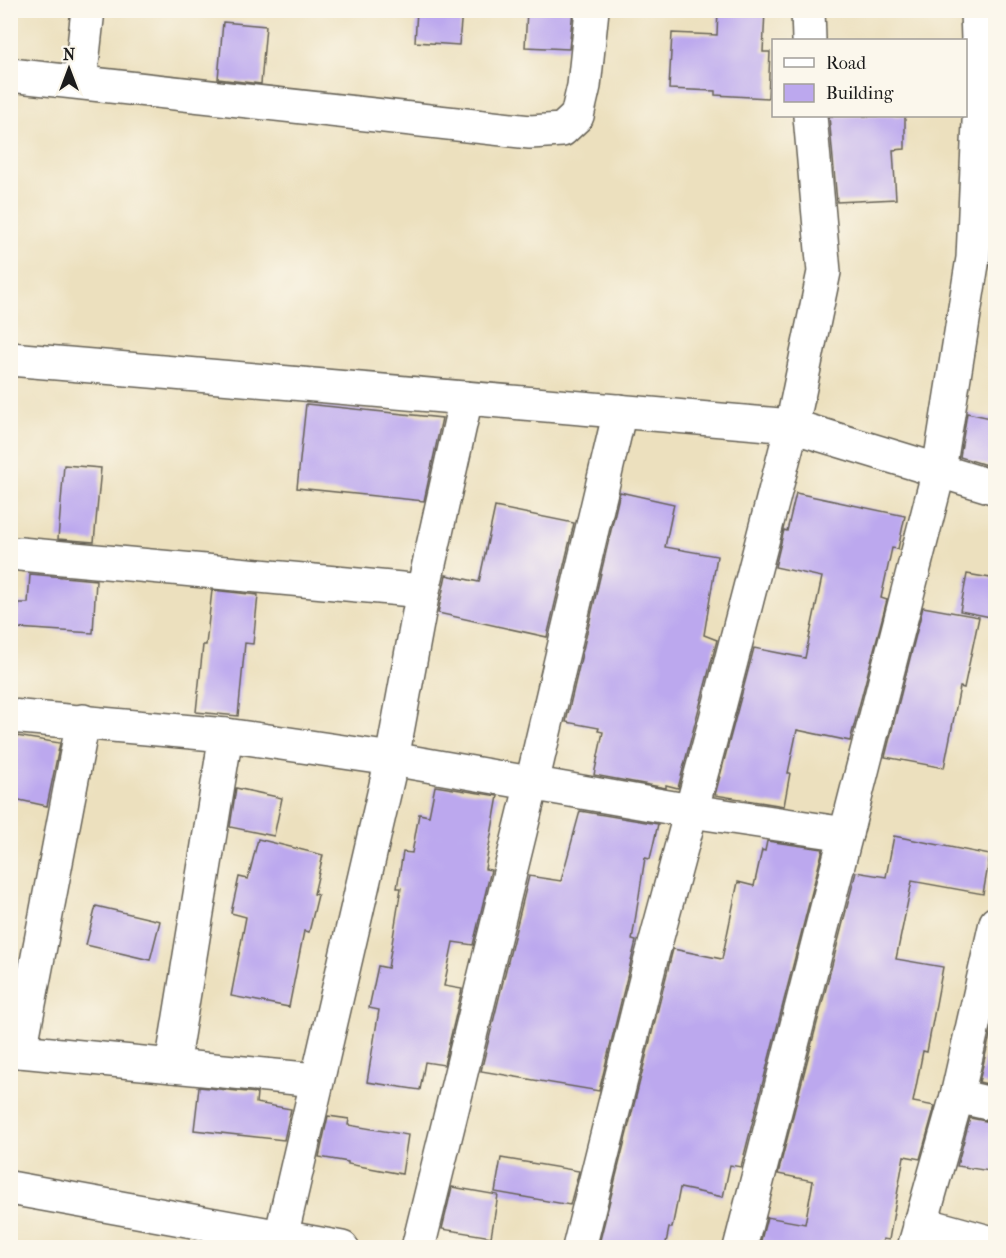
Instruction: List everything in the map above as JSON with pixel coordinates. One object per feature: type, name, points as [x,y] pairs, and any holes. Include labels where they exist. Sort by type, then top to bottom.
[{"type":"street","points":[[80,82],[88,10]]},
{"type":"street","points":[[10,75],[530,132],[561,130],[577,116],[584,86],[592,10]]},
{"type":"street","points":[[808,10],[809,39]]},
{"type":"street","points":[[740,1248],[939,470],[984,259],[977,10]]},
{"type":"street","points":[[579,1248],[650,963],[792,426],[824,272],[810,117]]},
{"type":"street","points":[[10,359],[792,426],[996,488]]},
{"type":"street","points":[[281,1237],[392,759],[423,591],[466,398]]},
{"type":"street","points":[[418,1248],[620,411]]},
{"type":"street","points":[[20,554],[423,591]]},
{"type":"street","points":[[10,716],[226,735],[392,759],[691,811],[846,834]]},
{"type":"street","points":[[82,721],[15,1051],[316,1080]]},
{"type":"street","points":[[171,1066],[226,735]]},
{"type":"street","points":[[996,923],[991,959],[957,1096],[917,1235],[996,1244]]},
{"type":"street","points":[[957,1096],[996,1105]]},
{"type":"street","points":[[10,1188],[342,1248]]},
{"type":"building","points":[[417,10],[462,10],[459,45],[415,42]]},
{"type":"building","points":[[527,10],[573,10],[569,49],[525,47]]},
{"type":"building","points":[[718,10],[765,10],[763,52],[770,52],[768,98],[715,95],[715,91],[669,89],[672,33],[717,35]]},
{"type":"building","points":[[223,22],[266,26],[261,84],[218,79]]},
{"type":"building","points":[[829,117],[905,117],[905,149],[893,150],[896,199],[837,202]]},
{"type":"building","points":[[306,404],[442,418],[424,501],[297,488]]},
{"type":"building","points":[[967,413],[996,419],[996,468],[960,457]]},
{"type":"building","points":[[64,465],[101,468],[94,542],[58,539]]},
{"type":"building","points":[[620,492],[674,504],[665,547],[717,556],[704,635],[717,640],[678,788],[666,785],[666,788],[594,775],[603,732],[598,731],[599,728],[566,722]]},
{"type":"building","points":[[796,493],[905,516],[898,549],[892,548],[881,598],[887,600],[850,741],[797,730],[784,806],[715,795],[754,648],[805,658],[822,577],[775,567]]},
{"type":"building","points":[[495,507],[574,523],[547,637],[438,613],[446,575],[479,582]]},
{"type":"building","points":[[30,574],[96,580],[93,633],[17,628],[19,603],[28,603]]},
{"type":"building","points":[[967,574],[996,579],[996,618],[960,611]]},
{"type":"building","points":[[212,590],[258,595],[253,644],[245,643],[238,716],[196,712]]},
{"type":"building","points":[[923,607],[979,617],[964,688],[960,687],[944,768],[885,757]]},
{"type":"building","points":[[10,735],[60,743],[47,806],[10,798]]},
{"type":"building","points":[[435,786],[498,796],[485,869],[491,870],[473,945],[453,942],[444,986],[462,989],[444,1065],[425,1062],[420,1090],[367,1082],[379,1010],[369,1008],[378,966],[388,968],[401,888],[397,888],[403,852],[412,853],[419,814],[429,816]]},
{"type":"building","points":[[236,788],[282,798],[274,836],[230,827]]},
{"type":"building","points":[[580,811],[658,824],[650,859],[645,858],[632,940],[636,941],[599,1091],[481,1071],[529,876],[561,881]]},
{"type":"building","points":[[894,836],[990,855],[983,894],[912,881],[896,959],[943,967],[927,1052],[923,1051],[913,1102],[935,1106],[920,1159],[904,1156],[889,1240],[883,1239],[882,1248],[759,1248],[767,1217],[805,1224],[813,1181],[778,1174],[856,872],[886,877]]},
{"type":"building","points":[[258,839],[323,855],[314,894],[318,895],[309,932],[304,931],[289,1007],[231,996],[246,917],[231,913],[239,877],[248,879]]},
{"type":"building","points":[[767,841],[823,849],[741,1167],[730,1165],[723,1197],[680,1188],[672,1228],[669,1228],[665,1248],[598,1248],[673,949],[722,959],[738,882],[754,886],[762,850],[765,851]]},
{"type":"building","points":[[96,906],[160,921],[150,960],[86,945]]},
{"type":"building","points":[[996,1010],[996,1086],[979,1082]]},
{"type":"building","points":[[199,1087],[257,1093],[256,1103],[291,1109],[284,1140],[194,1130]]},
{"type":"building","points":[[328,1116],[349,1119],[348,1125],[408,1135],[402,1174],[319,1157]]},
{"type":"building","points":[[970,1118],[996,1123],[996,1172],[957,1166]]},
{"type":"building","points":[[501,1158],[579,1171],[570,1205],[495,1192]]},
{"type":"building","points":[[452,1187],[498,1195],[491,1237],[442,1229]]}]
